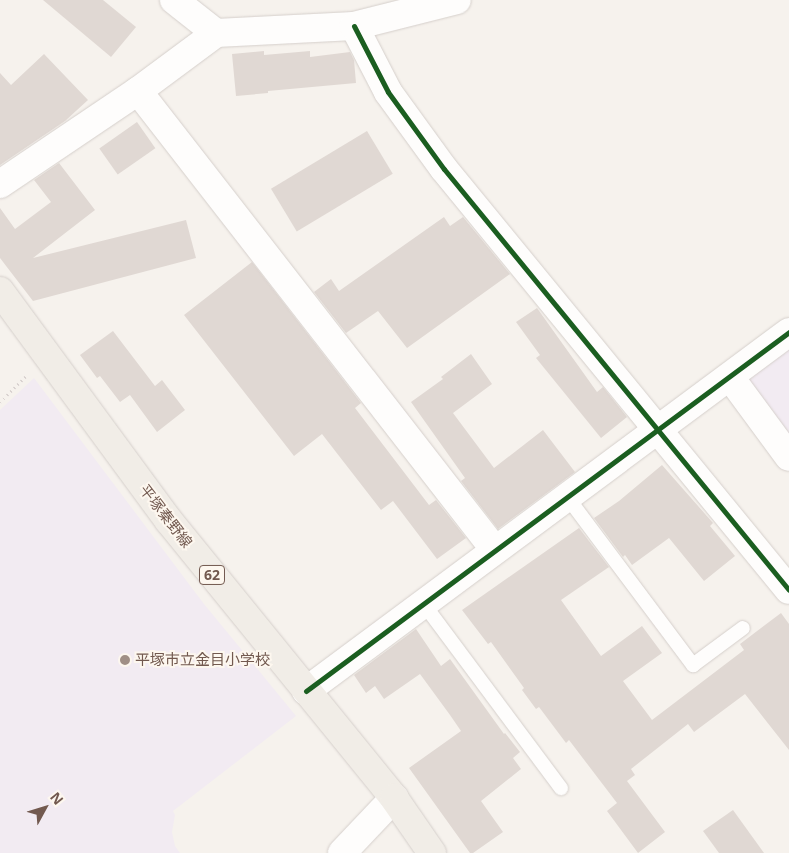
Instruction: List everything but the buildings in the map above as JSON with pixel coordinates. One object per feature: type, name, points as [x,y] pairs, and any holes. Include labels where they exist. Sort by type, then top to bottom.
[{"type":"main road","name":"平塚秦野線","points":[[0,291],[168,521],[394,798],[432,853]]},
{"type":"street","points":[[174,0],[216,33]]},
{"type":"street","points":[[0,184],[138,91],[216,33],[354,26],[457,0]]},
{"type":"street","points":[[354,26],[388,92],[444,169],[789,590]]},
{"type":"street","points":[[138,91],[495,550]]},
{"type":"street","points":[[306,691],[789,332]]},
{"type":"street","points":[[730,377],[789,457]]},
{"type":"street","points":[[342,853],[394,798]]},
{"type":"lane","points":[[568,498],[693,665],[743,628]]},
{"type":"lane","points":[[423,603],[561,788]]},
{"type":"path","points":[[0,402],[46,355]]},
{"type":"shaded area","points":[[789,347],[789,443],[747,389],[749,377]]},
{"type":"shaded area","name":"平塚市立金目小学校","points":[[34,378],[204,604],[296,716],[173,811],[175,815],[172,832],[175,846],[180,853],[0,853],[0,410]]},
{"type":"cycle path","points":[[354,26],[388,92],[444,169],[789,590]]},
{"type":"cycle path","points":[[306,691],[789,332]]},
{"type":"place","name":"平塚市立金目小学校","points":[[125,660]]}]
